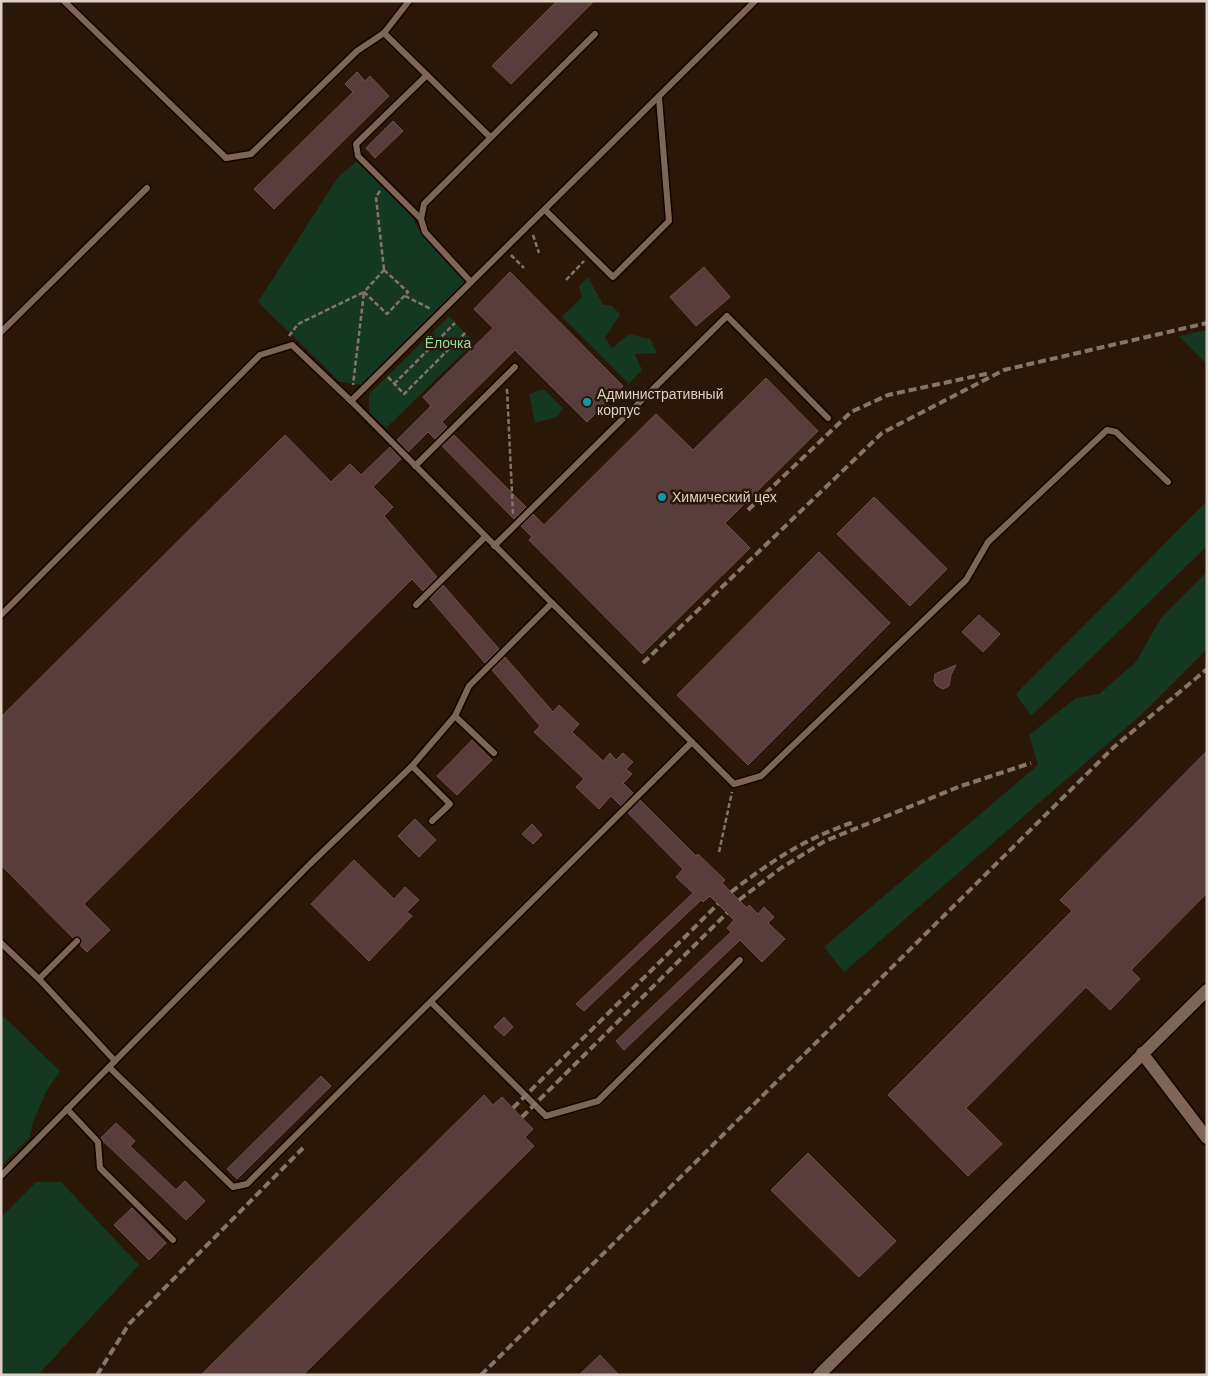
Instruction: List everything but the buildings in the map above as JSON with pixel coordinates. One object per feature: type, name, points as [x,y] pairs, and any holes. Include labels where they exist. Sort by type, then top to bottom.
[{"type":"street","points":[[819,1375],[1142,1052],[1207,990]]},
{"type":"street","points":[[1142,1052],[1207,1138]]},
{"type":"lane","points":[[64,1],[226,158],[251,154],[357,51],[384,33],[410,1]]},
{"type":"lane","points":[[350,401],[659,98],[755,1]]},
{"type":"lane","points":[[384,33],[490,137]]},
{"type":"lane","points":[[421,219],[424,204],[595,34]]},
{"type":"lane","points":[[426,75],[356,144],[358,156],[421,219],[425,232],[471,282]]},
{"type":"lane","points":[[545,210],[613,277],[670,220],[659,98]]},
{"type":"lane","points":[[1,332],[147,188]]},
{"type":"lane","points":[[494,546],[727,316],[828,418]]},
{"type":"lane","points":[[1,615],[260,355],[292,345],[734,784],[761,776],[966,580],[988,542],[1107,430],[1116,432],[1168,482]]},
{"type":"lane","points":[[415,466],[514,367]]},
{"type":"lane","points":[[416,604],[485,537]]},
{"type":"lane","points":[[1,1176],[310,864],[412,766],[455,716],[469,686],[552,603]]},
{"type":"lane","points":[[455,716],[494,753]]},
{"type":"lane","points":[[109,1067],[233,1188],[247,1184],[692,742]]},
{"type":"lane","points":[[412,766],[450,804],[432,821]]},
{"type":"lane","points":[[39,979],[77,941]]},
{"type":"lane","points":[[1,943],[39,979],[115,1061]]},
{"type":"lane","points":[[431,1002],[546,1116],[598,1101],[740,960]]},
{"type":"lane","points":[[67,1109],[98,1142],[100,1168],[173,1240]]},
{"type":"path","points":[[364,292],[387,314],[408,292],[384,270],[376,197],[386,183]]},
{"type":"path","points":[[530,225],[539,253]]},
{"type":"path","points":[[505,249],[524,268]]},
{"type":"path","points":[[566,280],[590,254]]},
{"type":"path","points":[[292,345],[289,335],[298,324],[364,292],[384,270]]},
{"type":"path","points":[[350,401],[364,292]]},
{"type":"path","points":[[404,296],[440,313]]},
{"type":"path","points":[[394,384],[455,323]]},
{"type":"path","points":[[381,370],[404,394],[465,333]]},
{"type":"path","points":[[506,376],[514,526]]},
{"type":"path","points":[[719,852],[734,784]]},
{"type":"green space","points":[[357,161],[412,214],[417,227],[465,282],[361,385],[340,382],[258,302],[338,177]]},
{"type":"green space","points":[[588,277],[603,305],[611,305],[620,314],[605,338],[612,348],[629,334],[650,339],[657,353],[635,354],[642,370],[629,384],[562,317],[582,297],[579,286]]},
{"type":"green space","name":"Ёлочка","points":[[449,316],[474,342],[386,428],[369,413],[369,394]]},
{"type":"green space","points":[[1207,330],[1207,364],[1179,336]]},
{"type":"green space","points":[[544,389],[563,408],[557,417],[535,423],[529,394]]},
{"type":"green space","points":[[1207,501],[1207,546],[1031,716],[1016,694]]},
{"type":"green space","points":[[1207,572],[1207,649],[1143,713],[844,972],[824,947],[1038,765],[1029,735],[1076,698],[1099,694],[1136,662],[1161,618]]},
{"type":"green space","points":[[1,1014],[60,1071],[47,1090],[33,1122],[30,1137],[1,1166]]},
{"type":"green space","points":[[36,1182],[61,1182],[139,1265],[38,1375],[1,1375],[1,1217]]},
{"type":"railway","points":[[643,663],[882,433],[1004,370],[1207,323]]},
{"type":"railway","points":[[748,510],[851,412],[888,395],[990,373]]},
{"type":"railway","points":[[481,1375],[1114,747],[1207,669]]},
{"type":"railway","points":[[739,900],[781,868],[825,841],[961,786],[1031,763]]},
{"type":"railway","points":[[731,892],[761,870],[804,843],[854,822]]},
{"type":"railway","points":[[513,1108],[718,904]]},
{"type":"railway","points":[[522,1117],[727,913]]},
{"type":"railway","points":[[97,1375],[129,1324],[303,1148]]},
{"type":"place","name":"Административный корпус","points":[[587,402]]},
{"type":"place","name":"Химический цех","points":[[662,497]]}]
